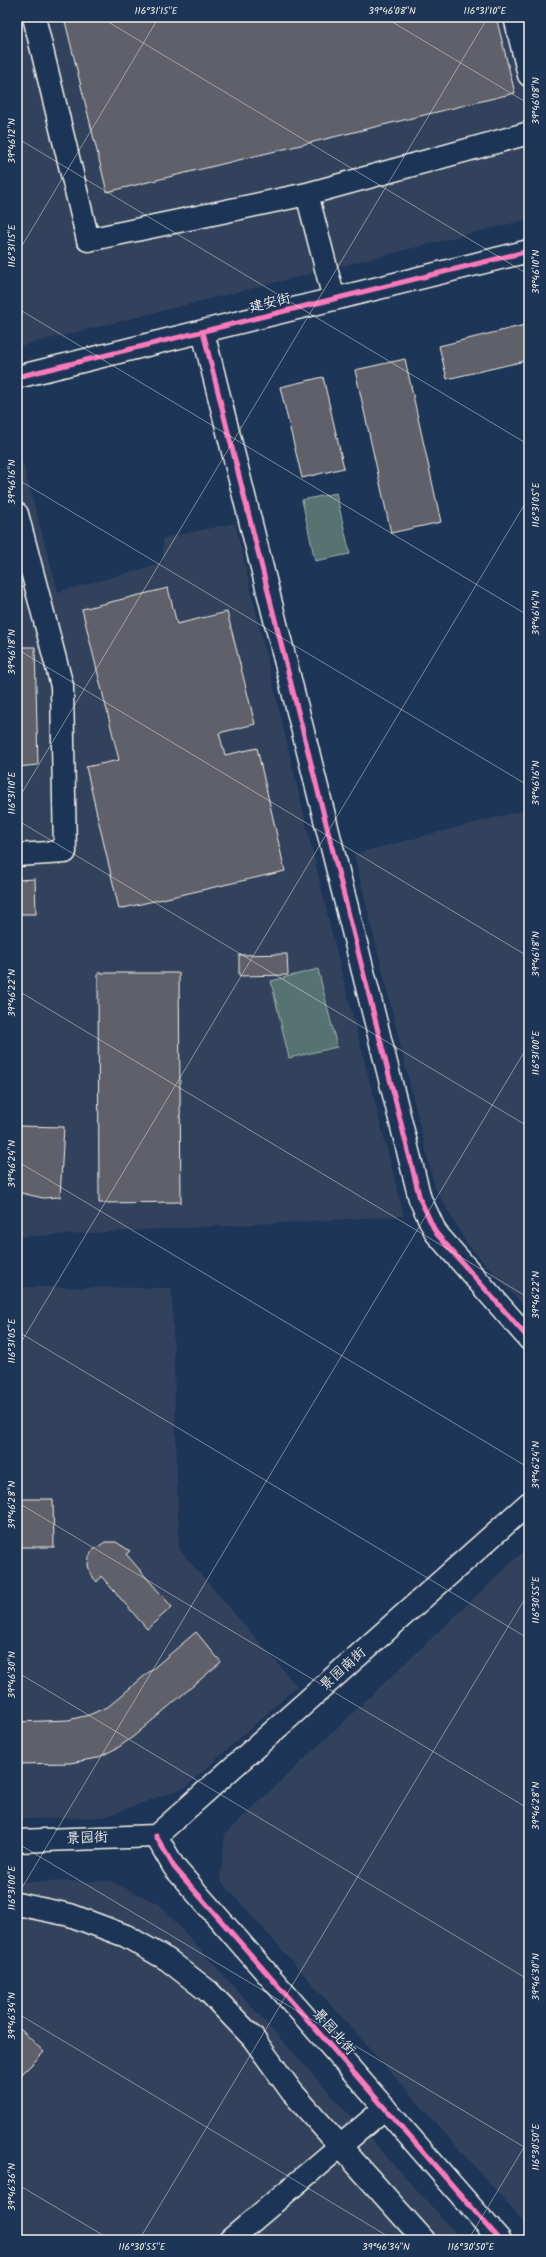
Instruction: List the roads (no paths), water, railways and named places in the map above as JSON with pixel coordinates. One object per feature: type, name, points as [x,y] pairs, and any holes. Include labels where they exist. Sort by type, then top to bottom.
[{"type":"street","points":[[34,17],[88,240],[306,194],[529,133]]},
{"type":"street","points":[[515,17],[529,75]]},
{"type":"street","points":[[306,194],[334,299]]},
{"type":"street","name":"建安街","points":[[17,377],[529,251]]},
{"type":"street","points":[[203,332],[420,1199],[436,1233],[529,1339]]},
{"type":"street","points":[[17,514],[62,686],[65,852],[17,854]]},
{"type":"street","name":"景园南街","points":[[156,1836],[529,1503]]},
{"type":"street","name":"景园街","points":[[17,1841],[156,1836]]},
{"type":"street","name":"景园北街","points":[[156,1836],[174,1867],[500,2240]]},
{"type":"street","points":[[17,1904],[70,1915],[126,1936],[168,1960],[209,1992],[253,2038],[292,2092],[341,2145],[424,2240]]},
{"type":"street","points":[[230,2240],[385,2108]]}]
